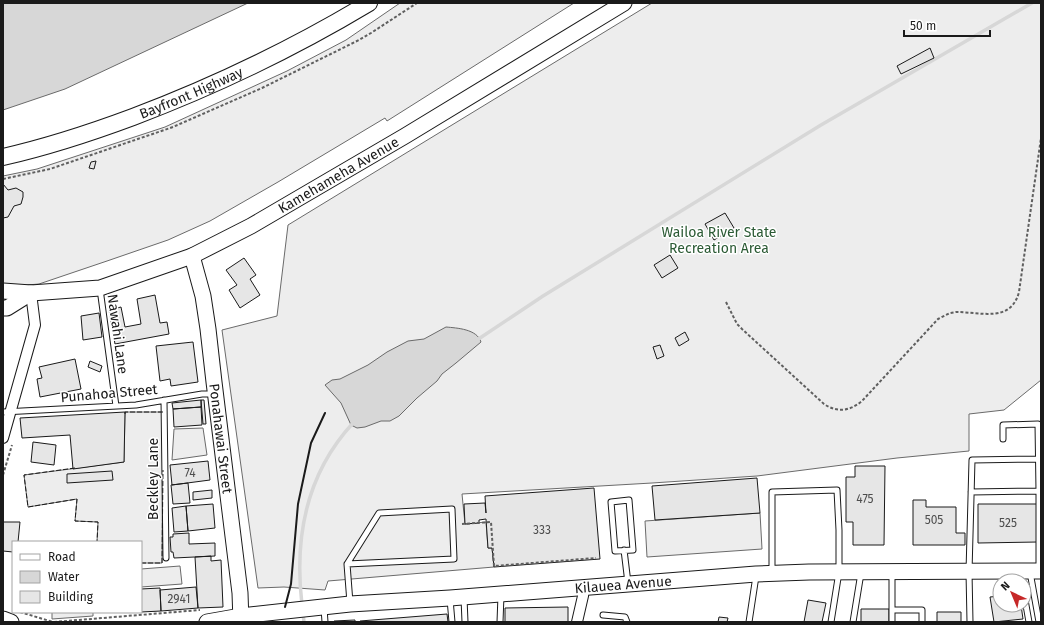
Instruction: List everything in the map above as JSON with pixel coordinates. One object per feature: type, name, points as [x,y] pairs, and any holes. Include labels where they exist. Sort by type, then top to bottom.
[{"type":"main road","name":"Bayfront Highway","points":[[3,158],[87,133],[172,102],[270,58],[369,3]]},
{"type":"street","name":"Kamehameha Avenue","points":[[3,291],[31,293],[100,288],[192,256],[251,226],[405,136],[624,3]]},
{"type":"street","name":"Ponahawai Street","points":[[192,256],[203,296],[208,329],[240,592],[241,619]]},
{"type":"street","name":"Kamehameha Avenue","points":[[3,308],[7,308],[31,293]]},
{"type":"street","points":[[8,439],[7,412],[35,325],[31,293]]},
{"type":"street","name":"Kilauea Avenue","points":[[205,616],[241,619],[284,612],[322,612],[350,604],[772,573],[1030,572]]},
{"type":"street","points":[[577,622],[584,596],[584,588]]},
{"type":"street","points":[[3,620],[11,622]]},
{"type":"lane","name":"Nawahi Lane","points":[[100,288],[116,406]]},
{"type":"lane","name":"Punahoa Street","points":[[7,412],[116,406],[202,394],[216,394]]},
{"type":"lane","name":"Beckley Lane","points":[[164,400],[166,558]]},
{"type":"lane","points":[[1003,439],[1003,425],[1038,424],[1039,491],[1030,572],[1039,622]]},
{"type":"lane","points":[[970,622],[969,572],[972,460],[1038,459]]},
{"type":"lane","points":[[772,573],[772,492],[837,490],[839,572],[831,622]]},
{"type":"lane","points":[[971,492],[1039,491]]},
{"type":"lane","points":[[629,500],[633,550],[624,550],[615,551],[610,502],[629,500]]},
{"type":"lane","points":[[347,564],[454,559],[452,510],[379,513],[347,564],[350,604]]},
{"type":"lane","points":[[624,550],[628,584]]},
{"type":"lane","points":[[853,622],[861,572]]},
{"type":"lane","points":[[892,572],[892,622]]},
{"type":"lane","points":[[749,622],[756,574]]},
{"type":"lane","points":[[500,594],[500,622]]},
{"type":"lane","points":[[452,622],[457,597]]},
{"type":"lane","points":[[457,597],[465,622]]},
{"type":"lane","points":[[892,610],[922,610],[922,622]]},
{"type":"lane","points":[[603,615],[625,616],[628,622]]},
{"type":"path","points":[[3,179],[64,164],[136,141],[200,116],[359,40],[417,3]]},
{"type":"path","points":[[726,302],[737,324],[742,330],[824,404],[835,410],[852,407],[862,401],[938,319],[950,313],[956,312],[1005,312],[1014,304],[1019,292],[1041,138]]},
{"type":"path","points":[[3,475],[8,439]]},
{"type":"path","points":[[462,524],[491,522],[494,566],[596,558]]},
{"type":"path","points":[[23,613],[54,622],[205,616]]},
{"type":"shaded area","points":[[400,3],[574,3],[387,121],[385,118],[210,221],[168,240],[39,284],[3,287],[3,176],[37,169],[165,127],[287,71],[346,40]]},
{"type":"shaded area","name":"Wailoa River State Recreation Area","points":[[652,3],[1041,3],[1041,380],[1004,410],[969,414],[969,451],[897,458],[757,476],[462,494],[465,524],[486,522],[488,548],[492,548],[494,567],[328,581],[325,590],[284,587],[258,588],[222,330],[277,316],[288,225]]},
{"type":"shaded area","points":[[125,412],[163,412],[162,563],[142,563],[142,541],[97,541],[98,522],[75,521],[77,499],[28,507],[24,475],[124,462]]},
{"type":"shaded area","points":[[203,428],[207,455],[172,460],[174,429]]},
{"type":"shaded area","points":[[760,513],[762,549],[647,557],[645,521]]},
{"type":"shaded area","points":[[180,566],[182,584],[142,587],[142,569]]},
{"type":"shaded area","points":[[52,613],[93,613],[93,616],[52,619]]},
{"type":"water","points":[[3,3],[248,3],[65,89],[3,110]]},
{"type":"water","points":[[446,327],[471,332],[479,338],[481,342],[442,374],[437,381],[399,416],[390,421],[381,421],[365,427],[357,428],[351,425],[341,403],[325,385],[332,380],[340,379],[368,365],[387,352],[408,341],[424,339]]},
{"type":"building","points":[[930,48],[934,58],[901,74],[897,66]]},
{"type":"building","points":[[96,161],[94,169],[89,168],[91,162]]},
{"type":"building","points":[[3,184],[8,190],[16,188],[23,192],[23,197],[21,204],[14,206],[8,217],[3,218]]},
{"type":"building","points":[[725,213],[734,228],[714,240],[705,224]]},
{"type":"building","points":[[670,255],[678,268],[662,278],[654,265]]},
{"type":"building","points":[[244,258],[256,275],[250,279],[260,295],[240,308],[229,290],[237,285],[226,270]]},
{"type":"building","points":[[155,295],[160,323],[167,322],[169,334],[115,344],[109,310],[121,307],[125,327],[141,324],[137,299]]},
{"type":"building","points":[[99,313],[102,337],[83,340],[81,316]]},
{"type":"building","points":[[685,332],[689,340],[679,346],[675,338]]},
{"type":"building","points":[[193,342],[198,382],[171,386],[170,379],[160,381],[156,346]]},
{"type":"building","points":[[660,345],[664,356],[657,359],[653,347]]},
{"type":"building","points":[[75,359],[81,389],[40,397],[37,379],[42,378],[39,367]]},
{"type":"building","points":[[90,361],[102,366],[100,372],[88,367]]},
{"type":"building","points":[[201,400],[201,407],[173,409],[172,403]]},
{"type":"building","points":[[201,400],[204,400],[206,424],[203,424]]},
{"type":"building","points":[[201,407],[202,425],[174,427],[173,409]]},
{"type":"building","points":[[125,412],[124,462],[73,469],[70,435],[22,438],[20,418]]},
{"type":"building","points":[[33,442],[56,445],[54,465],[31,462]]},
{"type":"building","points":[[208,461],[210,480],[172,485],[170,465]]},
{"type":"building","points":[[855,466],[885,466],[884,545],[853,545],[853,522],[846,522],[846,477],[855,477]]},
{"type":"building","points":[[112,471],[113,480],[67,483],[67,474]]},
{"type":"building","points":[[757,478],[760,513],[655,520],[652,486]]},
{"type":"building","points":[[188,483],[190,503],[173,504],[171,485]]},
{"type":"building","points":[[594,488],[600,559],[494,567],[492,548],[488,548],[486,519],[479,520],[479,523],[465,524],[464,504],[485,503],[486,513],[485,496]]},
{"type":"building","points":[[212,490],[212,498],[193,500],[193,492]]},
{"type":"building","points":[[913,500],[926,500],[926,507],[956,507],[956,533],[965,533],[965,545],[913,545]]},
{"type":"building","points":[[213,504],[215,528],[188,531],[186,506]]},
{"type":"building","points":[[978,504],[1038,504],[1038,542],[978,543]]},
{"type":"building","points":[[186,506],[188,531],[174,532],[172,508]]},
{"type":"building","points":[[3,522],[20,522],[18,541],[12,541],[12,552],[3,551]]},
{"type":"building","points":[[189,533],[189,544],[215,543],[215,556],[174,558],[173,552],[171,552],[170,537],[173,537],[173,534]]},
{"type":"building","points":[[211,556],[211,561],[221,560],[223,607],[198,608],[195,557]]},
{"type":"building","points":[[196,587],[198,608],[161,611],[160,590]]},
{"type":"building","points":[[160,588],[161,611],[142,612],[142,589]]},
{"type":"building","points":[[990,597],[992,597],[992,610]]},
{"type":"building","points":[[808,600],[826,603],[822,622],[804,622]]},
{"type":"building","points":[[568,607],[568,622],[505,622],[505,608]]},
{"type":"building","points":[[861,609],[889,609],[889,622],[861,622]]},
{"type":"building","points":[[937,612],[961,612],[961,622],[937,622]]},
{"type":"building","points":[[993,613],[1022,613],[1023,619],[994,622]]},
{"type":"building","points":[[447,614],[448,622],[360,622],[360,621]]},
{"type":"building","points":[[719,617],[728,618],[727,622],[718,622]]},
{"type":"building","points":[[355,620],[355,622],[334,622],[334,621]]},
{"type":"waterway","points":[[477,340],[543,296],[821,125],[1032,3]]},
{"type":"waterway","points":[[302,605],[300,555],[302,531],[307,508],[314,485],[324,463],[337,443],[353,423]]},
{"type":"waterway","points":[[303,613],[304,622]]},
{"type":"fence","points":[[125,414],[125,412],[163,412],[163,414]]},
{"type":"fence","points":[[75,468],[24,475],[28,507],[77,499],[75,521],[98,522],[97,541]]},
{"type":"fence","points":[[142,563],[162,563],[163,470]]},
{"type":"wall","points":[[285,607],[291,584],[298,504],[311,443],[325,413]]}]
